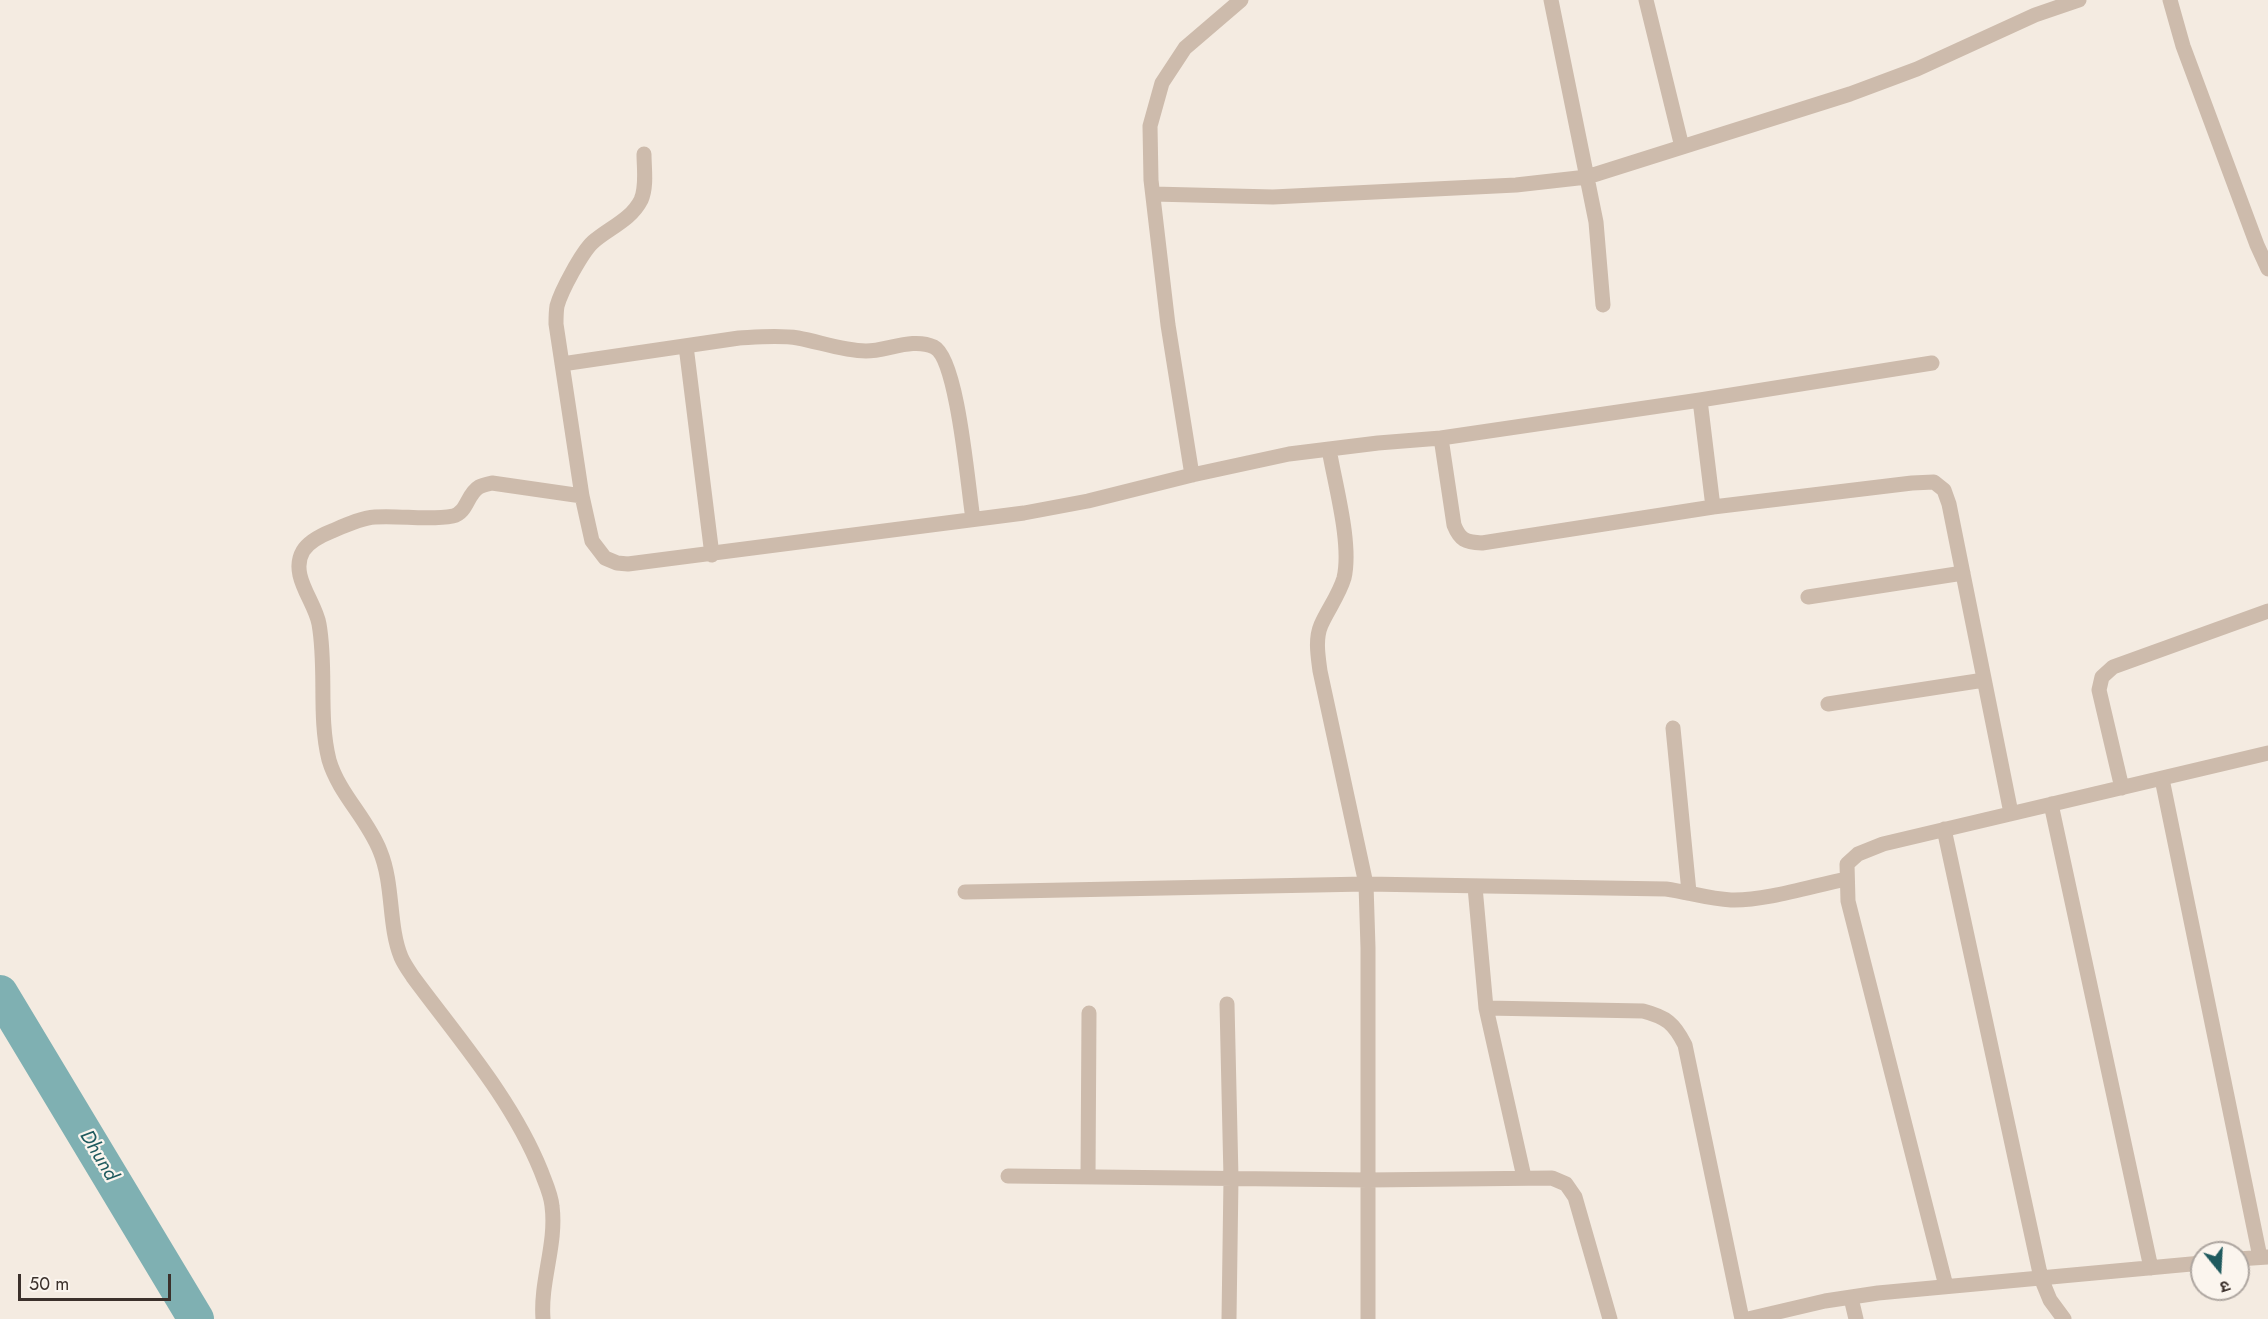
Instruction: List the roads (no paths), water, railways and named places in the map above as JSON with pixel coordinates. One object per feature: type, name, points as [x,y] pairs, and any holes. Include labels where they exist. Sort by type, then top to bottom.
[{"type":"street","points":[[1192,475],[1168,325],[1153,194],[1150,126],[1162,83],[1185,48],[1241,0]]},
{"type":"street","points":[[1551,0],[1596,222],[1603,305]]},
{"type":"street","points":[[1646,0],[1682,147]]},
{"type":"street","points":[[1153,194],[1273,197],[1505,186],[1587,177],[1850,94],[1917,69],[2035,15],[2079,0]]},
{"type":"street","points":[[2170,0],[2183,46],[2263,243],[2268,269]]},
{"type":"street","points":[[644,154],[644,185],[637,208],[582,254],[557,306],[556,324],[582,496],[592,541],[605,558],[617,563],[628,564],[712,555],[1024,513],[1088,501],[1289,454],[1441,438],[1932,363]]},
{"type":"street","points":[[562,364],[767,336],[797,338],[865,351],[918,343],[935,348],[946,361],[954,386],[973,519]]},
{"type":"street","points":[[686,346],[712,555]]},
{"type":"street","points":[[1700,400],[1713,507]]},
{"type":"street","points":[[1441,438],[1454,525],[1459,537],[1467,542],[1482,543],[1713,507],[1934,482],[1944,490],[1949,504],[2011,813]]},
{"type":"street","points":[[1329,449],[1345,540],[1346,561],[1344,579],[1320,627],[1317,645],[1320,671],[1366,885],[1368,1319]]},
{"type":"street","points":[[543,1319],[542,1299],[553,1226],[552,1204],[547,1186],[531,1147],[514,1116],[401,958],[387,870],[379,848],[337,780],[330,762],[324,738],[322,644],[319,621],[301,578],[299,563],[303,550],[317,537],[349,523],[374,516],[437,518],[455,516],[465,507],[471,495],[479,487],[492,483],[582,496]]},
{"type":"street","points":[[1808,597],[1963,573]]},
{"type":"street","points":[[2122,788],[2099,690],[2102,677],[2113,667],[2268,611]]},
{"type":"street","points":[[1828,704],[1984,680]]},
{"type":"street","points":[[1672,728],[1689,892]]},
{"type":"street","points":[[1946,1286],[1848,901],[1847,864],[1858,854],[1883,844],[2268,753]]},
{"type":"street","points":[[2162,779],[2264,1257]]},
{"type":"street","points":[[2051,804],[2151,1268]]},
{"type":"street","points":[[1944,829],[2041,1278],[2050,1300],[2064,1319]]},
{"type":"street","points":[[965,892],[1366,885],[1666,889],[1711,898],[1752,898],[1846,879]]},
{"type":"street","points":[[1475,887],[1486,1008],[1524,1177]]},
{"type":"street","points":[[1227,1004],[1231,1178],[1229,1319]]},
{"type":"street","points":[[1486,1008],[1643,1011],[1662,1016],[1678,1030],[1685,1045],[1742,1319]]},
{"type":"street","points":[[1088,1177],[1089,1013]]},
{"type":"street","points":[[1008,1176],[1368,1180],[1552,1178],[1566,1184],[1575,1197],[1610,1319]]},
{"type":"street","points":[[1748,1319],[1851,1298],[1946,1286],[2190,1264]]},
{"type":"street","points":[[1851,1298],[1856,1319]]},
{"type":"waterway","name":"Dhund","points":[[0,993],[196,1319]]}]
